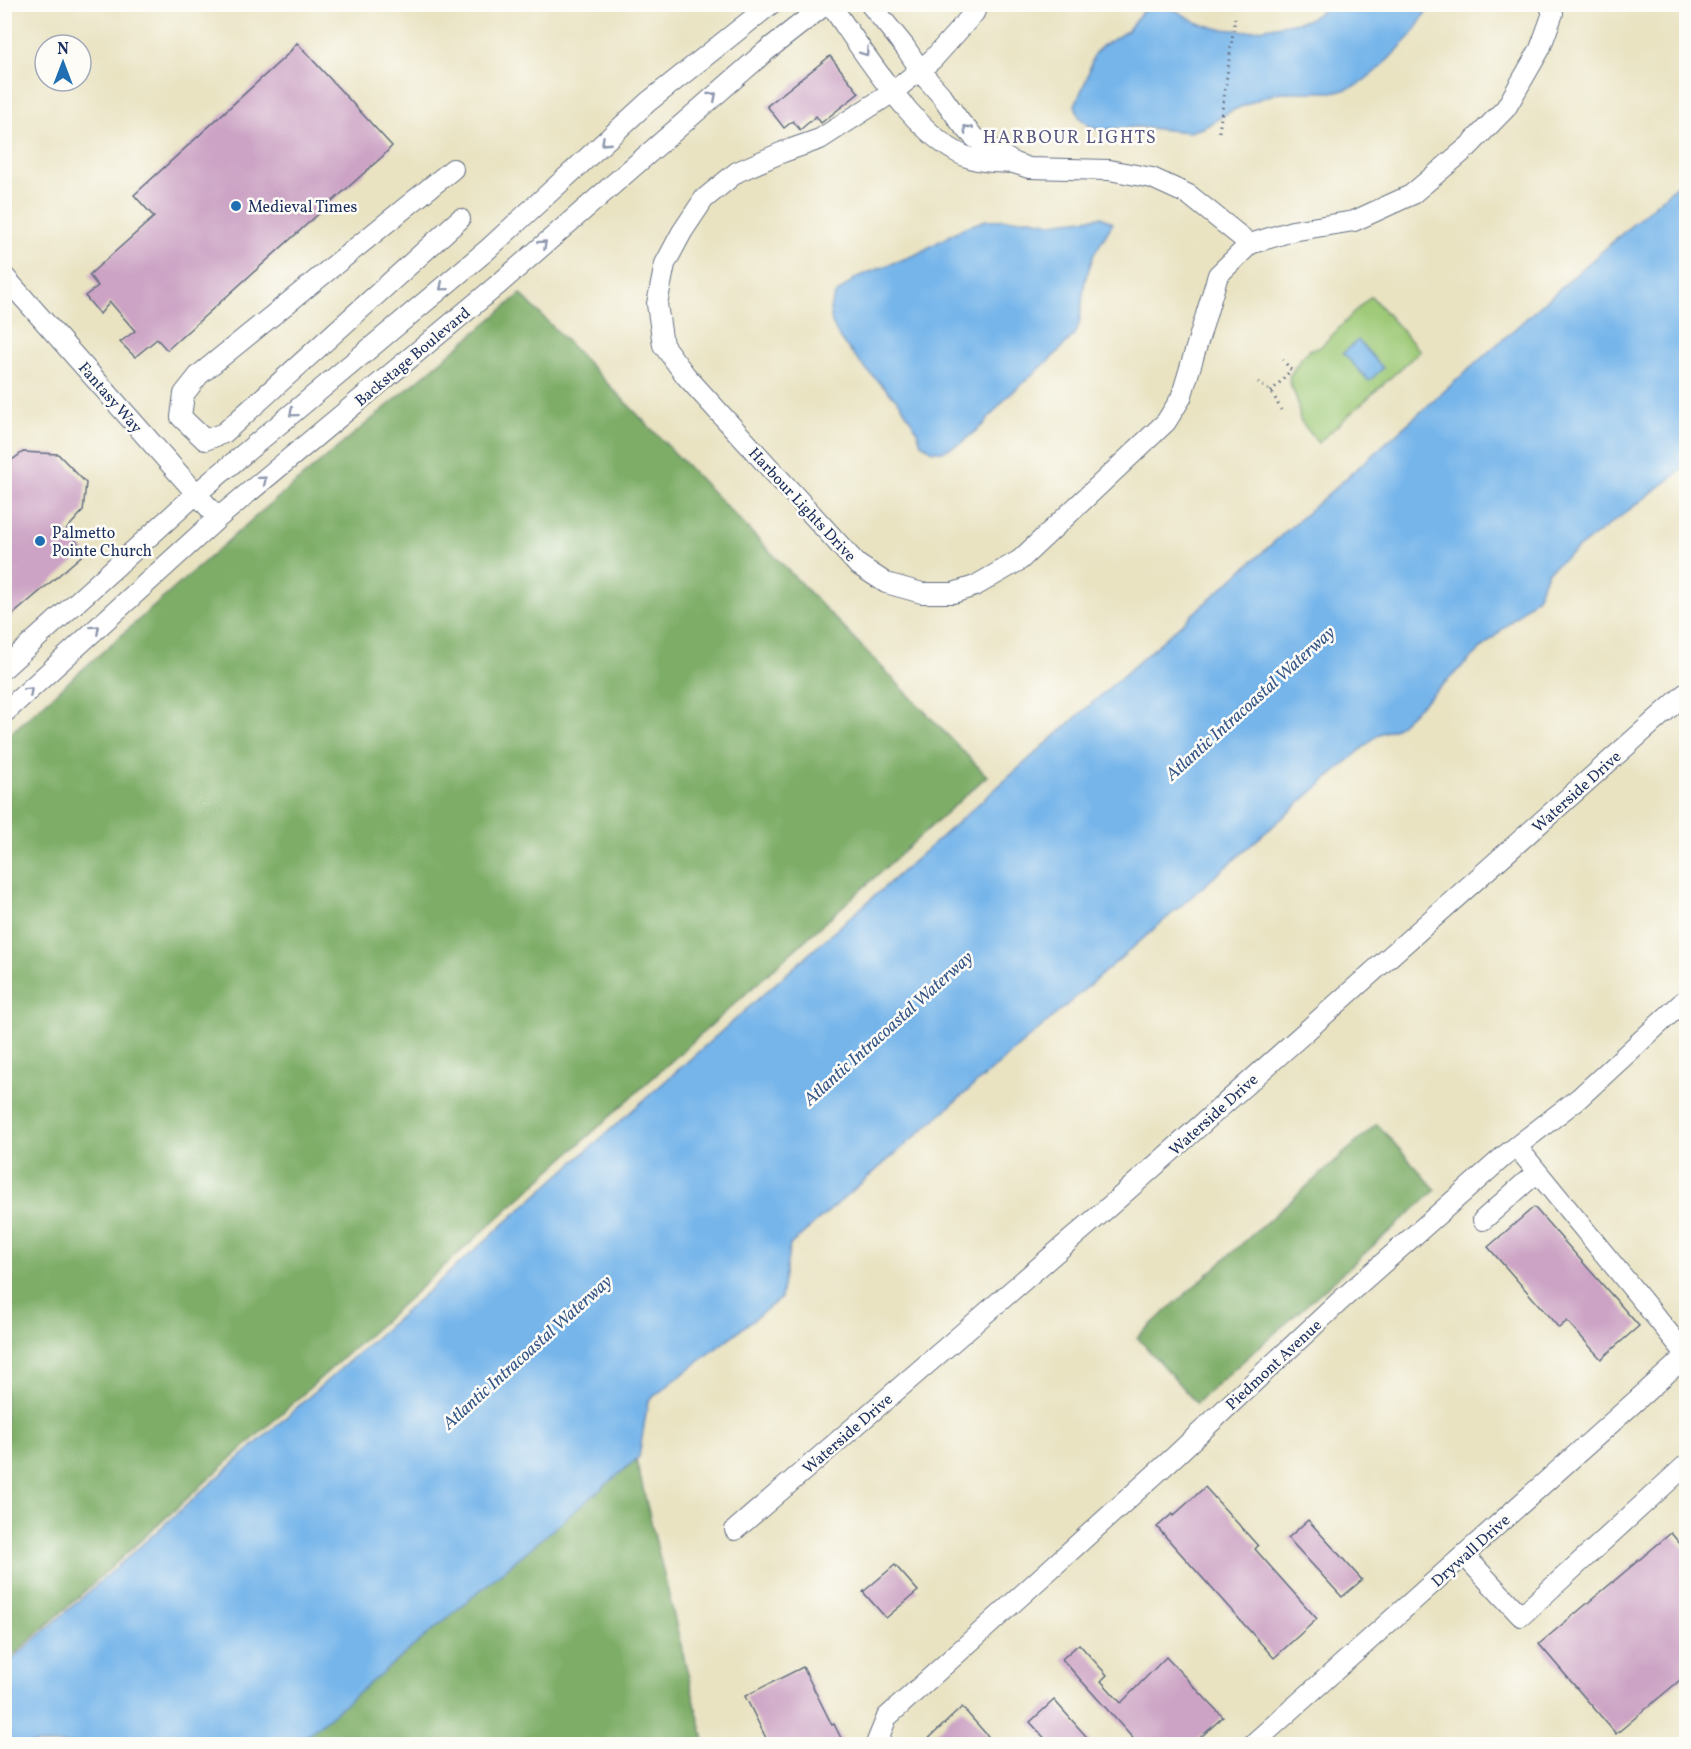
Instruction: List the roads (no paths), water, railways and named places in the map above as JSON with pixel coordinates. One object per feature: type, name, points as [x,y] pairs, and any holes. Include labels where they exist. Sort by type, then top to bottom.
[{"type":"street","name":"Backstage Boulevard","points":[[4,668],[196,494],[488,250],[669,84],[771,4]]},
{"type":"street","name":"Backstage Boulevard","points":[[4,713],[218,518],[500,283],[766,51],[826,4]]},
{"type":"street","points":[[831,4],[906,110],[941,141],[956,152],[986,162],[1014,163]]},
{"type":"street","points":[[870,4],[974,137],[1014,163],[1029,168],[1109,170],[1152,178],[1189,195],[1250,244]]},
{"type":"street","name":"Harbour Lights Drive","points":[[978,4],[974,13],[933,59],[893,92],[820,139],[737,172],[704,199],[682,232],[665,264],[657,304],[663,345],[686,376],[857,564],[886,583],[922,593],[953,593],[975,586],[1020,560],[1166,422],[1181,398],[1218,275],[1250,244],[1292,231],[1354,221],[1411,195],[1468,147],[1506,108],[1540,50],[1553,13],[1549,4]]},
{"type":"street","points":[[453,169],[199,375],[184,394],[181,417],[205,440],[224,433],[460,219]]},
{"type":"street","name":"Fantasy Way","points":[[4,276],[218,518]]},
{"type":"street","name":"Waterside Drive","points":[[735,1530],[1112,1204],[1686,693]]},
{"type":"street","name":"Piedmont Avenue","points":[[876,1744],[887,1717],[1164,1466],[1340,1301],[1517,1147],[1579,1098],[1686,999]]},
{"type":"street","points":[[1517,1147],[1686,1355]]},
{"type":"street","points":[[1483,1220],[1538,1172]]},
{"type":"street","name":"Drywall Drive","points":[[1253,1744],[1686,1355]]},
{"type":"street","points":[[1464,1555],[1521,1616],[1686,1466]]},
{"type":"water","points":[[1332,5],[1430,5],[1412,35],[1381,67],[1358,85],[1338,92],[1280,92],[1231,111],[1203,128],[1189,132],[1137,127],[1100,130],[1089,126],[1079,117],[1075,105],[1087,78],[1094,54],[1102,46],[1127,31],[1146,7],[1168,6],[1198,23],[1220,29],[1250,31],[1307,20]]},
{"type":"water","name":"Atlantic Intracoastal Waterway","points":[[1686,177],[1686,467],[1548,571],[1537,597],[1396,728],[1379,734],[790,1245],[781,1298],[648,1401],[639,1457],[297,1744],[5,1744],[5,1666]]},
{"type":"water","points":[[1101,217],[1113,223],[1094,254],[1085,280],[1079,325],[1073,336],[1006,398],[983,425],[961,443],[943,451],[933,451],[921,443],[916,429],[900,403],[840,339],[832,323],[830,308],[835,295],[857,277],[917,254],[963,228],[986,220],[1031,219],[1051,223]]},
{"type":"water","points":[[1358,340],[1383,368],[1369,381],[1343,353]]},
{"type":"place","name":"Medieval Times","points":[[236,206]]},
{"type":"place","name":"Palmetto Pointe Church","points":[[40,541]]},
{"type":"district","name":"HARBOUR LIGHTS","points":[[1070,137]]}]
